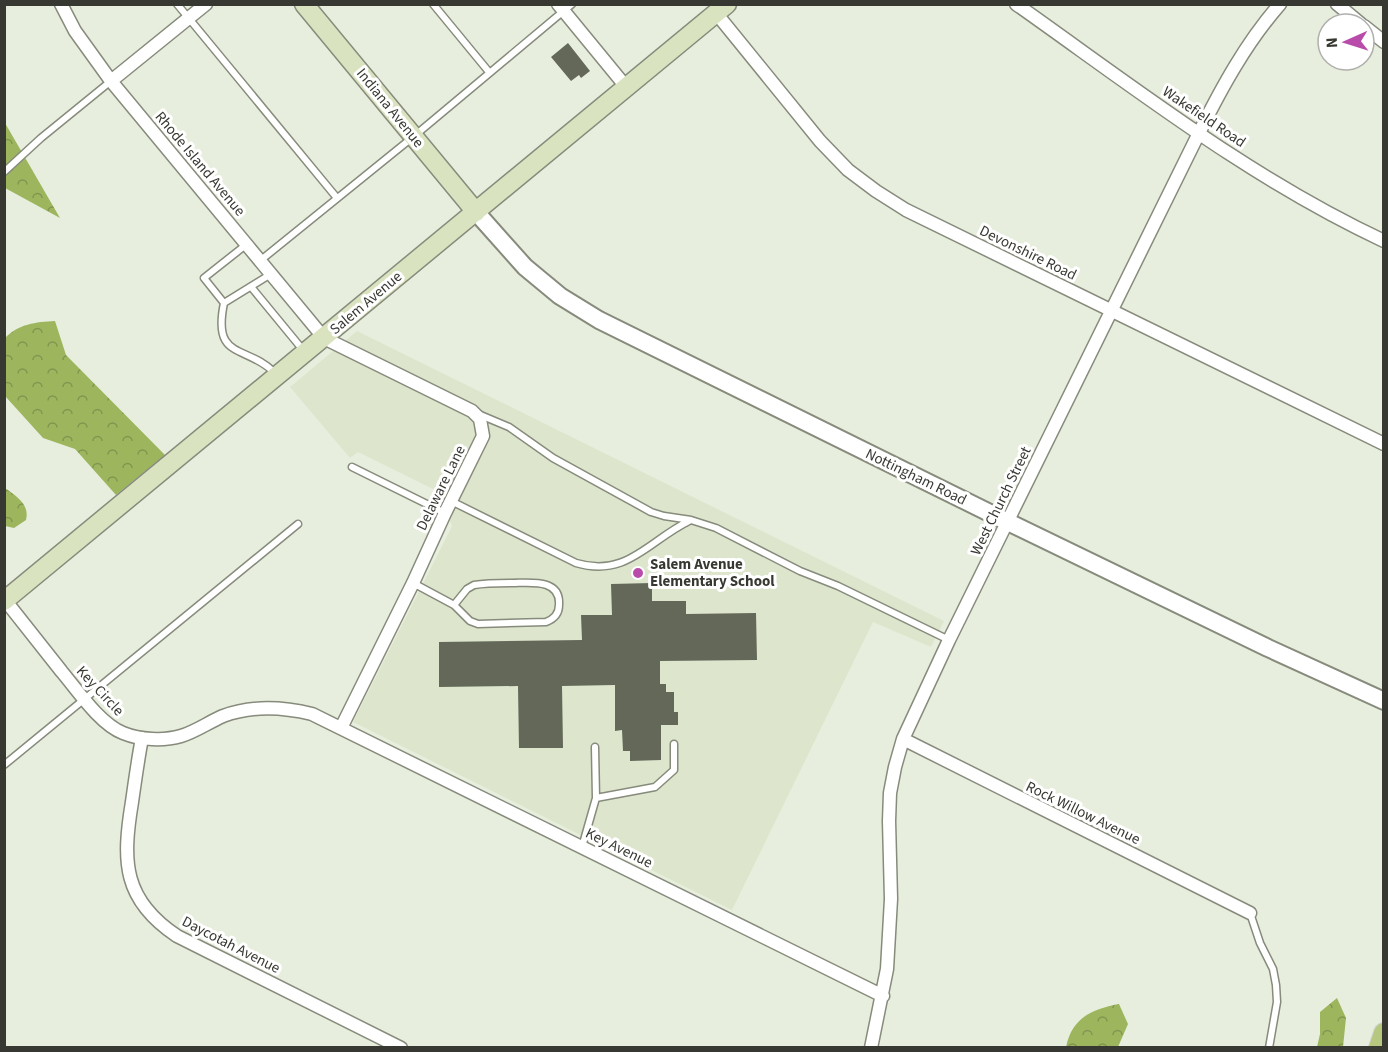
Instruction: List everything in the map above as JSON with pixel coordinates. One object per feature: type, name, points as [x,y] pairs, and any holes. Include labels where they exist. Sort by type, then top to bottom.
[{"type":"main road","name":"Indiana Avenue","points":[[304,4],[476,212]]},
{"type":"main road","name":"Salem Avenue","points":[[5,601],[721,9]]},
{"type":"main road","points":[[1379,1047],[1383,1033]]},
{"type":"street","name":"Rhode Island Avenue","points":[[61,4],[75,31],[111,81],[324,338]]},
{"type":"street","points":[[111,81],[206,4]]},
{"type":"street","name":"Wakefield Road","points":[[1016,4],[1198,133],[1299,197],[1383,241]]},
{"type":"street","name":"West Church Street","points":[[871,1047],[883,996],[890,936],[890,793],[894,767],[903,739],[1198,133],[1240,57],[1258,30],[1280,4]]},
{"type":"street","points":[[564,7],[627,88]]},
{"type":"street","name":"Devonshire Road","points":[[721,9],[820,141],[848,170],[876,192],[906,210],[1111,312],[1383,444]]},
{"type":"street","name":"Nottingham Road","points":[[476,212],[525,267],[560,297],[599,320],[1008,522],[1383,701]]},
{"type":"street","points":[[324,338],[472,411]]},
{"type":"street","name":"Delaware Lane","points":[[341,728],[483,436],[480,419],[472,411]]},
{"type":"street","name":"Key Circle","points":[[5,601],[84,699],[107,724],[122,733],[142,738],[182,736],[225,715],[271,708],[312,714],[341,728]]},
{"type":"street","name":"Key Avenue","points":[[341,728],[883,996]]},
{"type":"street","name":"Daycotah Avenue","points":[[142,738],[127,833],[126,860],[130,879],[145,909],[160,925],[177,936],[401,1047]]},
{"type":"street","name":"Rock Willow Avenue","points":[[903,739],[1250,913]]},
{"type":"lane","points":[[177,4],[337,198]]},
{"type":"lane","points":[[433,4],[489,72]]},
{"type":"lane","points":[[261,260],[413,137],[564,7]]},
{"type":"lane","points":[[4,172],[41,138],[111,81]]},
{"type":"lane","points":[[247,244],[204,278],[224,303],[221,330],[226,342],[241,354],[268,366],[278,376]]},
{"type":"lane","points":[[224,303],[272,274]]},
{"type":"lane","points":[[252,288],[306,353]]},
{"type":"lane","points":[[472,411],[509,428],[553,458],[651,512],[716,528],[800,571],[838,586],[950,640]]},
{"type":"lane","points":[[352,467],[445,513]]},
{"type":"lane","points":[[451,501],[576,563],[601,568],[621,563],[691,520]]},
{"type":"lane","points":[[4,765],[298,524]]},
{"type":"lane","points":[[413,583],[454,605],[470,621],[485,625],[546,622],[557,614],[559,605],[554,589],[542,583],[474,585],[467,589],[454,605]]},
{"type":"lane","points":[[596,798],[655,787],[674,770],[674,744]]},
{"type":"lane","points":[[582,847],[596,798],[595,747]]},
{"type":"lane","points":[[1250,913],[1260,943],[1273,969],[1276,985],[1277,1002],[1269,1047]]},
{"type":"shaded area","name":"Salem Avenue Elementary School","points":[[357,331],[944,621],[931,647],[873,622],[732,910],[353,722],[452,526],[437,491],[358,452],[350,458],[290,387]]},
{"type":"green space","points":[[5,123],[60,218],[5,188]]},
{"type":"green space","points":[[55,321],[66,355],[165,455],[116,495],[75,449],[43,438],[5,396],[5,338],[10,333],[28,325]]},
{"type":"green space","points":[[5,488],[21,501],[26,509],[26,520],[14,528],[5,526]]},
{"type":"green space","points":[[1337,998],[1346,1018],[1343,1047],[1317,1047],[1320,1034],[1320,1012]]},
{"type":"green space","points":[[1119,1004],[1128,1024],[1118,1047],[1066,1047],[1073,1029],[1085,1016]]},
{"type":"building","points":[[568,43],[590,71],[581,78],[579,75],[571,81],[551,57]]},
{"type":"building","points":[[652,583],[652,601],[686,601],[686,614],[756,613],[757,660],[660,661],[660,684],[666,684],[666,692],[674,692],[674,712],[678,712],[678,725],[661,725],[661,760],[630,761],[630,751],[623,751],[622,730],[615,731],[615,685],[562,686],[563,748],[519,748],[518,686],[439,687],[439,642],[582,640],[581,615],[612,615],[611,584]]},
{"type":"place","name":"Salem Avenue Elementary School","points":[[638,573]]}]
